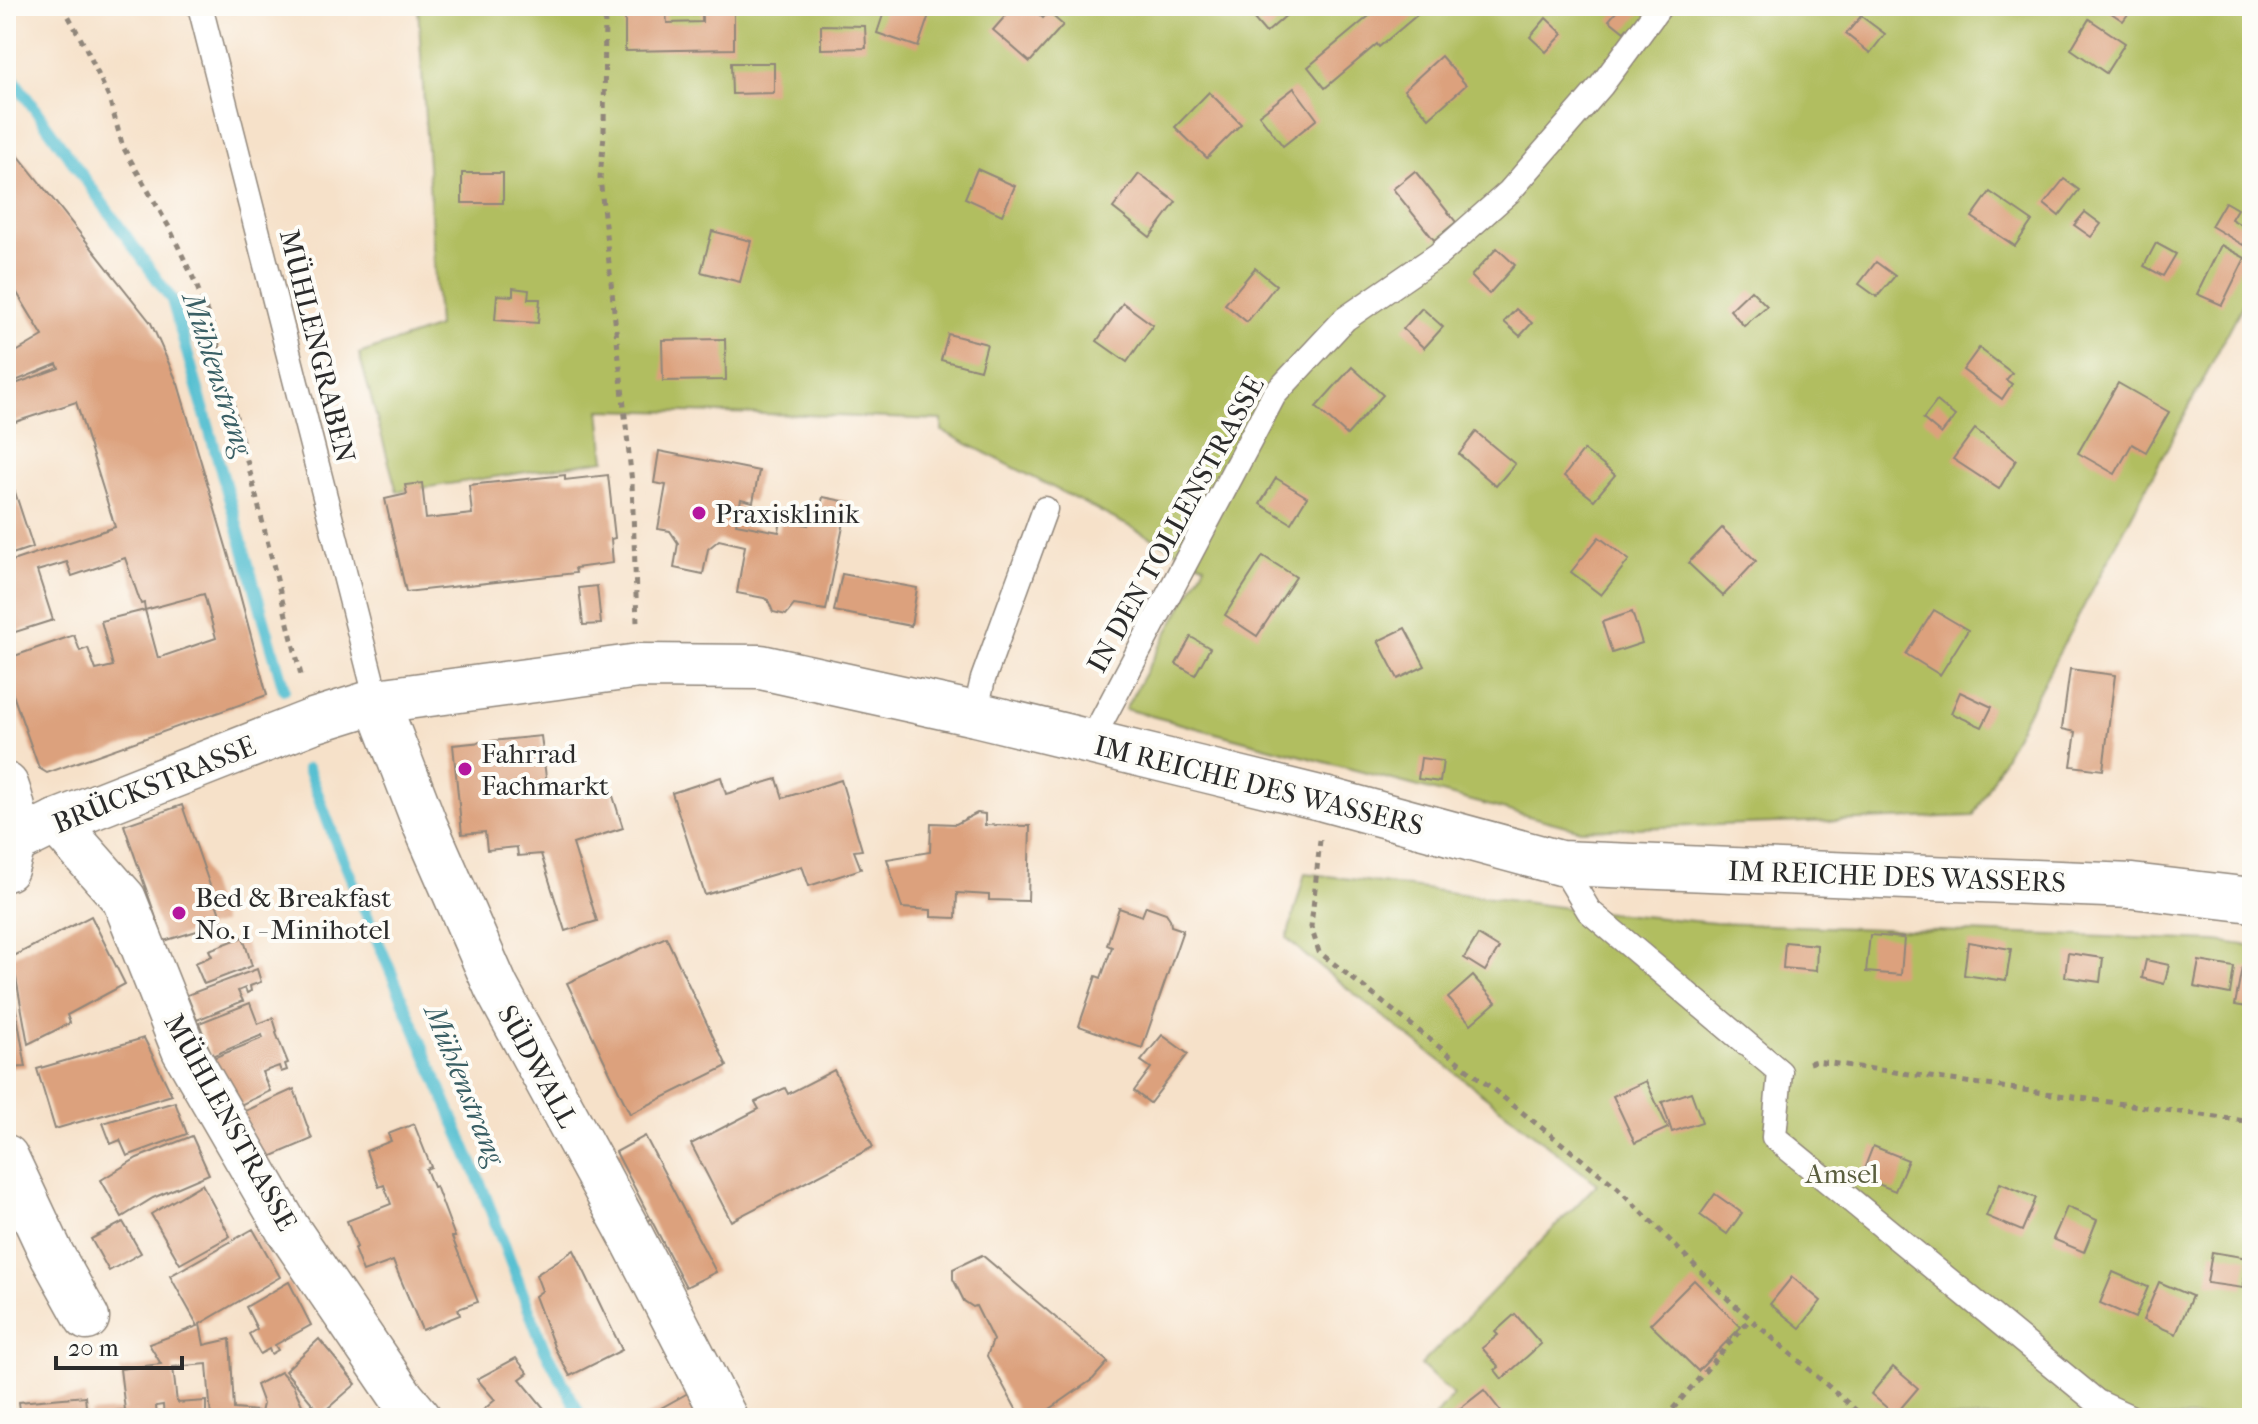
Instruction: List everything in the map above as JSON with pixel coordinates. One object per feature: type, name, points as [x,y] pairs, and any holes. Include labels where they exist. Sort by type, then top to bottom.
[{"type":"street","name":"IM REICHE DES WASSERS","points":[[295,728],[377,701],[639,666],[761,667],[975,714],[1324,799],[1560,863],[2132,886],[2252,900]]},
{"type":"street","name":"SÜDWALL","points":[[377,701],[425,825],[496,987],[630,1234],[725,1418]]},
{"type":"street","name":"BRÜCKSTRASSE","points":[[11,855],[56,822],[295,728]]},
{"type":"street","points":[[6,785],[15,811],[11,855]]},
{"type":"street","name":"MÜHLENSTRASSE","points":[[56,822],[124,899],[184,1050],[399,1412]]},
{"type":"street","points":[[6,1157],[52,1255],[87,1318]]},
{"type":"lane","name":"MÜHLENGRABEN","points":[[200,6],[377,701]]},
{"type":"lane","name":"IN DEN TOLLENSTRASSE","points":[[1090,743],[1274,395],[1345,319],[1438,255],[1509,192],[1601,86],[1660,6]]},
{"type":"lane","points":[[975,714],[983,679],[1045,509]]},
{"type":"lane","points":[[1560,863],[1589,911],[1780,1072],[1774,1137],[2097,1402],[2132,1418]]},
{"type":"path","points":[[63,6],[109,98],[123,147],[169,227],[215,333],[295,728]]},
{"type":"path","points":[[605,6],[604,135],[600,177],[632,483],[639,666]]},
{"type":"path","points":[[1324,799],[1311,927],[1319,952],[1618,1188],[1750,1319],[1865,1418]]},
{"type":"path","points":[[1780,1072],[1816,1061],[2252,1122]]},
{"type":"path","points":[[1665,1418],[1750,1319]]},
{"type":"green space","points":[[418,6],[2252,6],[2252,287],[1973,816],[1581,830],[1125,709],[1205,565],[942,431],[942,420],[600,410],[605,460],[397,492],[359,354],[438,327]]},
{"type":"green space","name":"Amsel","points":[[1305,873],[1589,911],[1715,923],[2216,941],[2252,946],[2252,1418],[1434,1418],[1453,1395],[1421,1365],[1597,1184],[1287,938]]},
{"type":"building","points":[[702,6],[734,6],[734,49],[625,51],[625,12],[666,12],[667,23],[702,22]]},
{"type":"building","points":[[886,6],[900,6],[929,15],[918,47],[877,33]]},
{"type":"building","points":[[1014,6],[1030,6],[1043,18],[1048,12],[1063,25],[1030,62],[993,30]]},
{"type":"building","points":[[1255,6],[1297,6],[1266,33],[1248,12]]},
{"type":"building","points":[[1381,6],[1410,6],[1417,15],[1325,88],[1308,67]]},
{"type":"building","points":[[1621,6],[1647,6],[1624,32],[1609,20]]},
{"type":"building","points":[[2101,6],[2134,6],[2123,21]]},
{"type":"building","points":[[1861,16],[1885,34],[1870,53],[1846,34]]},
{"type":"building","points":[[1546,18],[1563,34],[1546,52],[1530,37]]},
{"type":"building","points":[[2089,19],[2125,43],[2106,73],[2071,49]]},
{"type":"building","points":[[821,25],[865,26],[866,48],[821,49]]},
{"type":"building","points":[[1441,56],[1466,85],[1429,118],[1404,90]]},
{"type":"building","points":[[731,63],[774,63],[774,93],[732,94]]},
{"type":"building","points":[[1294,88],[1317,119],[1283,146],[1259,115]]},
{"type":"building","points":[[1209,92],[1241,124],[1207,158],[1175,127]]},
{"type":"building","points":[[6,140],[151,323],[178,384],[267,695],[47,773],[39,768],[6,675],[6,659],[74,635],[80,651],[88,648],[96,670],[113,666],[101,621],[145,610],[125,558],[72,576],[67,562],[37,571],[53,620],[6,635],[6,563],[115,527],[76,402],[6,425],[6,390],[59,368],[57,364],[13,382],[6,368],[6,358],[43,336],[11,283],[6,285]],"holes":[[[204,594],[216,638],[158,658],[145,610]]]},
{"type":"building","points":[[977,169],[1015,186],[1002,215],[965,198]]},
{"type":"building","points":[[1415,171],[1456,222],[1434,240],[1393,189]]},
{"type":"building","points":[[462,173],[503,173],[503,203],[462,203]]},
{"type":"building","points":[[1139,174],[1176,202],[1150,237],[1113,208]]},
{"type":"building","points":[[2064,179],[2079,190],[2059,216],[2044,204]]},
{"type":"building","points":[[1990,192],[2032,221],[2015,246],[1972,217]]},
{"type":"building","points":[[2225,202],[2237,209],[2231,219],[2252,231],[2243,245],[2211,226]]},
{"type":"building","points":[[2085,212],[2101,224],[2091,237],[2074,225]]},
{"type":"building","points":[[712,231],[751,241],[740,282],[701,272]]},
{"type":"building","points":[[2156,243],[2176,254],[2163,276],[2144,266]]},
{"type":"building","points":[[2221,245],[2245,258],[2222,305],[2197,294]]},
{"type":"building","points":[[1497,248],[1515,265],[1489,294],[1471,276]]},
{"type":"building","points":[[1876,262],[1895,276],[1877,297],[1859,284]]},
{"type":"building","points":[[1255,268],[1276,285],[1247,322],[1225,304]]},
{"type":"building","points":[[513,288],[529,290],[528,299],[540,299],[538,323],[495,320],[497,295],[513,296]]},
{"type":"building","points":[[1751,290],[1767,306],[1744,326],[1730,310]]},
{"type":"building","points":[[1123,303],[1153,325],[1127,362],[1097,341]]},
{"type":"building","points":[[1422,308],[1443,327],[1424,348],[1403,329]]},
{"type":"building","points":[[1516,309],[1532,323],[1520,336],[1504,322]]},
{"type":"building","points":[[948,334],[987,344],[980,370],[941,360]]},
{"type":"building","points":[[725,339],[726,380],[663,381],[662,340]]},
{"type":"building","points":[[1979,348],[2012,373],[2006,380],[2012,384],[2002,399],[1963,370]]},
{"type":"building","points":[[1352,367],[1383,395],[1347,435],[1316,407]]},
{"type":"building","points":[[2118,383],[2169,412],[2146,452],[2132,444],[2115,474],[2078,453]]},
{"type":"building","points":[[1937,401],[1955,416],[1941,434],[1923,419]]},
{"type":"building","points":[[1975,429],[2016,460],[1999,489],[1953,459]]},
{"type":"building","points":[[1476,432],[1515,464],[1496,486],[1459,454]]},
{"type":"building","points":[[1584,450],[1615,475],[1594,500],[1564,476]]},
{"type":"building","points":[[659,451],[759,471],[753,502],[741,499],[736,524],[779,532],[781,519],[808,525],[810,512],[819,514],[823,497],[848,502],[826,610],[794,605],[786,615],[773,612],[764,598],[737,593],[745,546],[719,540],[708,549],[703,574],[674,568],[678,543],[670,531],[658,529],[666,485],[654,483]]},
{"type":"building","points":[[565,475],[565,480],[608,475],[615,538],[611,539],[613,563],[575,568],[576,573],[406,592],[385,499],[407,494],[405,485],[422,483],[426,519],[472,514],[469,485]]},
{"type":"building","points":[[10,477],[33,547],[6,556],[6,478]]},
{"type":"building","points":[[1276,478],[1307,497],[1291,523],[1260,504]]},
{"type":"building","points":[[1722,528],[1756,561],[1723,596],[1688,563]]},
{"type":"building","points":[[1599,537],[1629,560],[1601,595],[1571,572]]},
{"type":"building","points":[[1263,556],[1296,577],[1257,636],[1225,615]]},
{"type":"building","points":[[842,574],[917,588],[911,626],[834,611]]},
{"type":"building","points":[[597,586],[601,624],[583,625],[579,588]]},
{"type":"building","points":[[1934,610],[1968,630],[1940,675],[1906,654]]},
{"type":"building","points":[[1632,612],[1642,643],[1612,653],[1602,622]]},
{"type":"building","points":[[1405,628],[1425,666],[1398,679],[1378,641]]},
{"type":"building","points":[[1191,637],[1210,648],[1195,675],[1176,664]]},
{"type":"building","points":[[2070,669],[2115,675],[2103,770],[2071,766],[2076,732],[2062,729]]},
{"type":"building","points":[[1960,692],[1992,707],[1982,727],[1951,713]]},
{"type":"building","points":[[541,736],[547,786],[608,780],[623,828],[573,844],[597,921],[565,931],[541,854],[518,856],[517,847],[487,850],[485,832],[462,834],[453,745]]},
{"type":"building","points":[[1421,758],[1443,761],[1440,782],[1418,779]]},
{"type":"building","points":[[721,777],[726,794],[777,779],[783,798],[841,780],[862,850],[854,851],[861,869],[809,886],[802,866],[705,895],[672,793]]},
{"type":"building","points":[[182,805],[223,923],[164,941],[124,825]]},
{"type":"building","points":[[977,813],[985,814],[985,825],[1030,826],[1028,901],[989,900],[989,895],[957,893],[956,918],[931,917],[931,910],[902,908],[887,859],[930,852],[931,823],[956,824]]},
{"type":"building","points":[[1146,906],[1166,913],[1171,926],[1183,930],[1142,1048],[1079,1026],[1096,976],[1101,978],[1112,947],[1107,945],[1119,908],[1142,916]]},
{"type":"building","points":[[91,916],[125,984],[67,1015],[70,1023],[28,1044],[16,978],[8,959]]},
{"type":"building","points":[[1478,935],[1499,948],[1485,971],[1464,958]]},
{"type":"building","points":[[1870,935],[1904,938],[1901,975],[1866,972]]},
{"type":"building","points":[[243,937],[252,966],[204,984],[195,963],[212,956],[209,950]]},
{"type":"building","points":[[666,937],[727,1066],[630,1114],[567,983]]},
{"type":"building","points":[[1785,942],[1817,945],[1816,971],[1783,968]]},
{"type":"building","points":[[1968,942],[2011,949],[2006,981],[1964,975]]},
{"type":"building","points":[[2068,953],[2103,958],[2100,982],[2065,977]]},
{"type":"building","points":[[2146,960],[2169,965],[2164,984],[2142,978]]},
{"type":"building","points":[[2199,961],[2234,967],[2230,994],[2194,987]]},
{"type":"building","points":[[2242,967],[2252,969],[2252,1008],[2235,1005]]},
{"type":"building","points":[[257,969],[261,982],[250,986],[251,991],[247,993],[245,988],[238,991],[243,1001],[197,1020],[187,995]]},
{"type":"building","points":[[9,970],[26,1067],[6,1068],[6,971]]},
{"type":"building","points":[[1473,976],[1496,1002],[1471,1024],[1448,998]]},
{"type":"building","points":[[250,1003],[258,1024],[273,1018],[288,1063],[285,1064],[287,1070],[281,1072],[279,1066],[262,1072],[270,1091],[234,1108],[213,1058],[263,1038],[262,1035],[212,1056],[199,1023]]},
{"type":"building","points":[[1162,1035],[1188,1054],[1150,1103],[1134,1091],[1151,1068],[1141,1061]]},
{"type":"building","points":[[144,1038],[172,1095],[55,1129],[37,1069]]},
{"type":"building","points":[[834,1070],[873,1147],[731,1221],[691,1144],[759,1109],[755,1102],[785,1088],[788,1094]]},
{"type":"building","points":[[1646,1081],[1668,1128],[1635,1143],[1613,1096]]},
{"type":"building","points":[[294,1089],[312,1139],[263,1160],[241,1113]]},
{"type":"building","points":[[1691,1092],[1702,1122],[1672,1132],[1662,1102]]},
{"type":"building","points":[[175,1102],[187,1134],[127,1156],[120,1140],[111,1144],[103,1123]]},
{"type":"building","points":[[414,1124],[431,1167],[426,1169],[433,1187],[436,1186],[478,1302],[458,1309],[460,1315],[422,1330],[393,1261],[363,1272],[347,1221],[391,1204],[384,1185],[379,1187],[366,1151],[391,1141],[388,1134]]},
{"type":"building","points":[[192,1136],[209,1174],[153,1198],[122,1217],[101,1180],[137,1158]]},
{"type":"building","points":[[645,1136],[716,1272],[686,1287],[616,1152]]},
{"type":"building","points":[[1873,1146],[1908,1160],[1895,1191],[1861,1177]]},
{"type":"building","points":[[2000,1183],[2036,1198],[2022,1231],[1986,1216]]},
{"type":"building","points":[[202,1184],[230,1236],[180,1264],[151,1214]]},
{"type":"building","points":[[1715,1194],[1742,1213],[1727,1234],[1700,1215]]},
{"type":"building","points":[[2067,1207],[2097,1220],[2084,1252],[2053,1239]]},
{"type":"building","points":[[123,1222],[141,1253],[109,1271],[91,1239]]},
{"type":"building","points":[[253,1229],[280,1277],[200,1324],[204,1345],[230,1339],[234,1409],[258,1411],[260,1417],[263,1404],[256,1385],[281,1372],[293,1385],[308,1418],[211,1418],[207,1364],[173,1367],[177,1403],[206,1401],[206,1418],[164,1418],[163,1405],[156,1406],[157,1418],[91,1418],[90,1413],[125,1410],[120,1369],[161,1364],[149,1344],[198,1326],[170,1276]]},
{"type":"building","points":[[574,1250],[622,1350],[570,1376],[555,1349],[535,1296],[542,1291],[536,1275]]},
{"type":"building","points":[[2212,1252],[2248,1258],[2243,1288],[2207,1283]]},
{"type":"building","points":[[982,1255],[1108,1362],[1093,1379],[1037,1418],[1021,1418],[987,1356],[993,1340],[976,1306],[964,1301],[953,1279],[953,1269]]},
{"type":"building","points":[[2113,1272],[2148,1287],[2135,1318],[2100,1303]]},
{"type":"building","points":[[1792,1277],[1821,1301],[1800,1328],[1770,1304]]},
{"type":"building","points":[[1694,1280],[1741,1327],[1698,1371],[1650,1324]]},
{"type":"building","points":[[289,1282],[311,1325],[275,1345],[278,1350],[271,1354],[269,1349],[260,1354],[249,1334],[257,1329],[246,1307]]},
{"type":"building","points":[[2159,1282],[2192,1296],[2176,1334],[2143,1320]]},
{"type":"building","points":[[1515,1314],[1541,1344],[1502,1379],[1495,1370],[1499,1367],[1482,1348],[1498,1335],[1495,1332]]},
{"type":"building","points":[[319,1339],[356,1384],[321,1414],[285,1371]]},
{"type":"building","points":[[516,1358],[528,1373],[520,1379],[552,1418],[474,1418],[495,1400],[477,1379]]},
{"type":"building","points":[[1893,1367],[1918,1388],[1895,1415],[1871,1394]]},
{"type":"building","points":[[1484,1390],[1506,1418],[1448,1418]]},
{"type":"building","points":[[688,1393],[701,1418],[643,1418]]},
{"type":"building","points":[[85,1396],[87,1418],[21,1418],[19,1402]]},
{"type":"waterway","name":"Mühlenstrang","points":[[6,69],[172,300],[284,689]]},
{"type":"waterway","name":"Mühlenstrang","points":[[308,769],[479,1180],[543,1346],[582,1418]]},
{"type":"place","name":"Praxisklinik","points":[[699,513]]},
{"type":"place","name":"Fahrrad Fachmarkt","points":[[465,769]]},
{"type":"place","name":"Bed & Breakfast No. 1 - Minihotel","points":[[179,913]]}]
